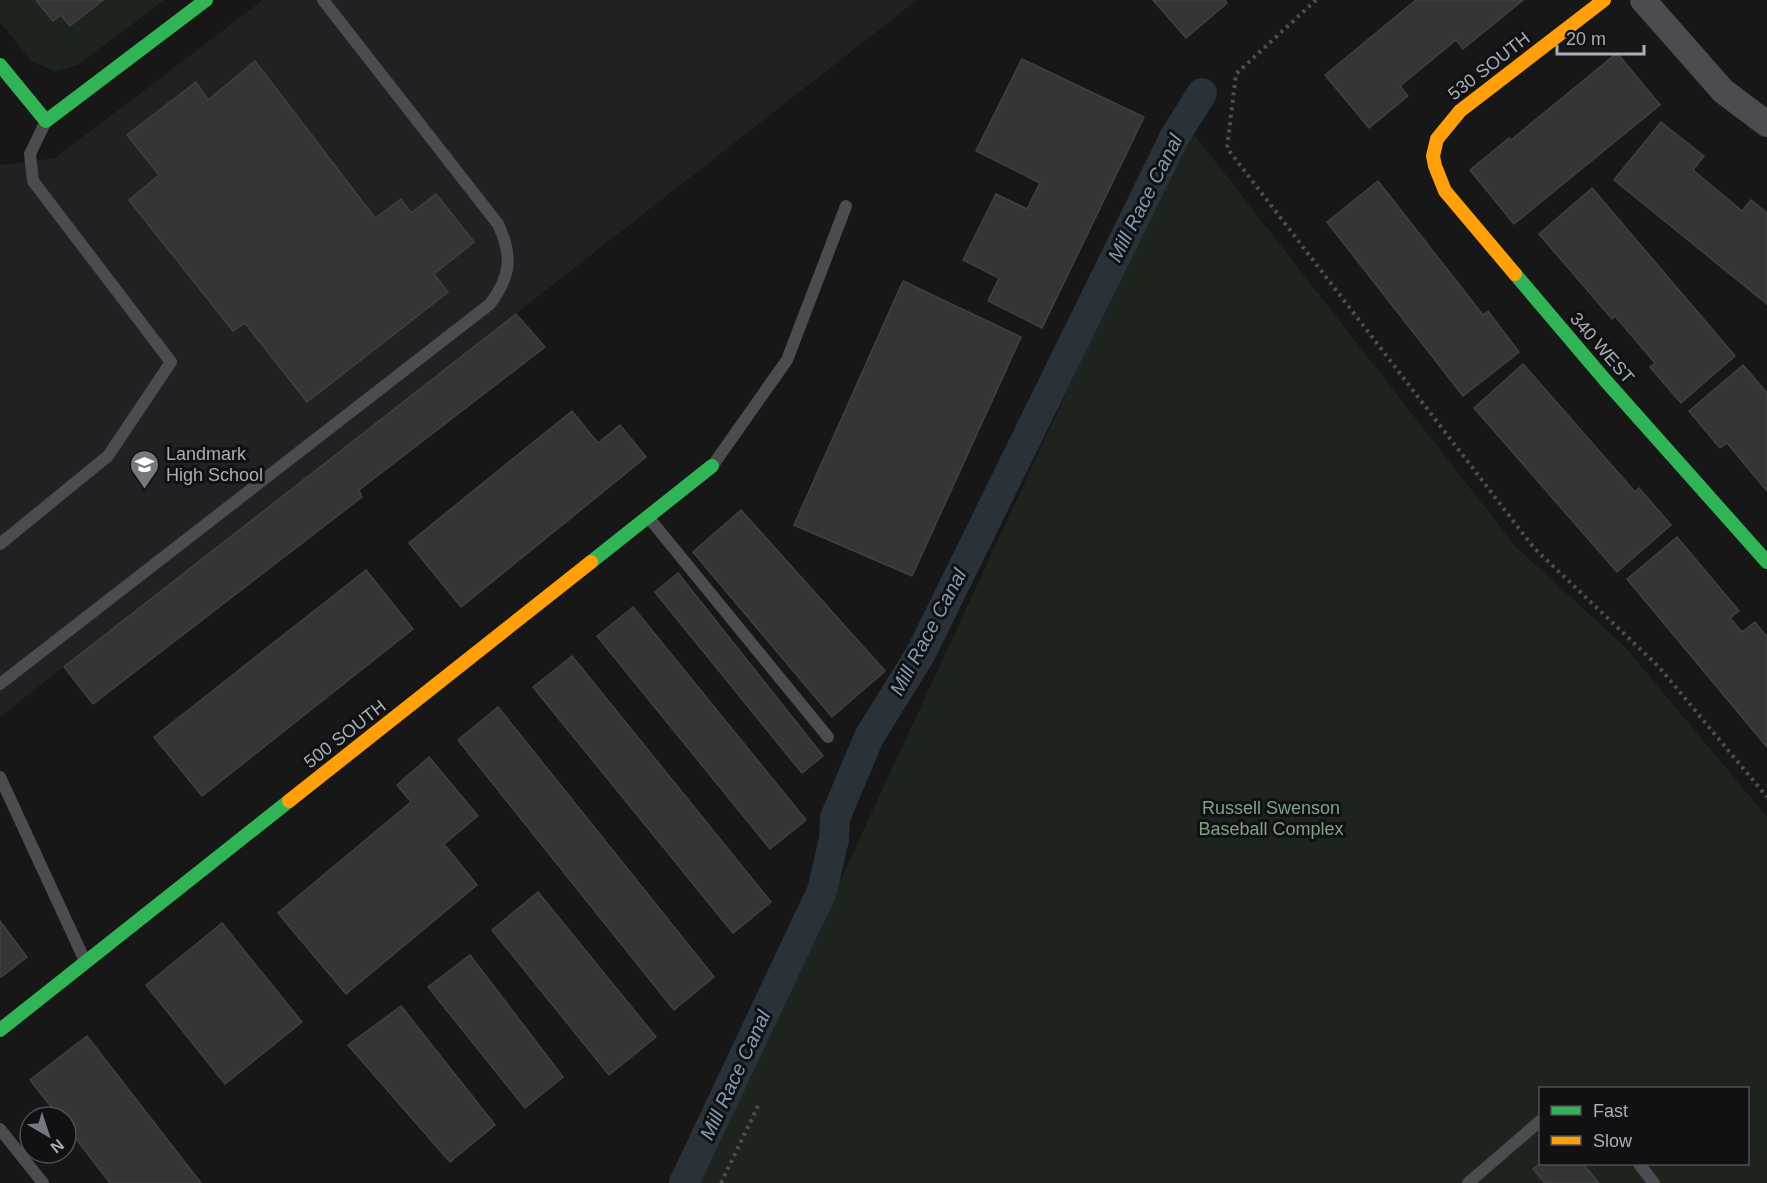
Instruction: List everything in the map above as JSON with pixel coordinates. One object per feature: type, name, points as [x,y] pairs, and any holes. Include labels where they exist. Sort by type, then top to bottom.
[{"type":"street","points":[[0,65],[46,121],[206,0]]},
{"type":"street","name":"530 SOUTH","points":[[1434,145],[1441,129],[1460,111],[1604,0]]},
{"type":"street","points":[[1643,0],[1723,91],[1767,124]]},
{"type":"street","name":"340 WEST","points":[[1434,145],[1433,162],[1444,191],[1605,380],[1767,562]]},
{"type":"street","name":"500 SOUTH","points":[[0,1030],[712,465]]},
{"type":"lane","points":[[0,684],[490,304],[504,286],[508,261],[506,242],[498,224],[323,0]]},
{"type":"lane","points":[[0,544],[108,456],[171,362],[33,181],[30,154],[46,121]]},
{"type":"lane","points":[[712,465],[787,360],[846,206]]},
{"type":"lane","points":[[648,517],[828,737]]},
{"type":"lane","points":[[0,777],[85,963]]},
{"type":"lane","points":[[1468,1183],[1539,1122]]},
{"type":"lane","points":[[0,1129],[43,1183]]},
{"type":"lane","points":[[1640,1165],[1654,1183]]},
{"type":"path","points":[[1317,0],[1236,74],[1227,148],[1534,548],[1659,667],[1767,797]]},
{"type":"path","points":[[721,1183],[760,1102]]},
{"type":"shaded area","name":"Landmark High School","points":[[263,0],[917,0],[0,717],[0,165],[55,158]]},
{"type":"green space","points":[[0,0],[36,0],[53,21],[61,15],[71,26],[103,0],[164,0],[78,65],[55,71],[32,62],[0,22]]},
{"type":"green space","name":"Russell Swenson Baseball Complex","points":[[1189,128],[1516,547],[1626,648],[1767,817],[1767,1183],[700,1183]]},
{"type":"building","points":[[36,0],[103,0],[70,26],[61,15],[53,21]]},
{"type":"building","points":[[1153,0],[1225,0],[1227,3],[1186,38]]},
{"type":"building","points":[[1416,0],[1523,0],[1463,49],[1456,40],[1400,86],[1408,96],[1369,128],[1325,75]]},
{"type":"building","points":[[1617,53],[1660,105],[1514,224],[1470,170],[1509,138],[1511,140]]},
{"type":"building","points":[[1022,59],[1144,117],[1042,328],[988,301],[999,278],[963,260],[996,194],[1027,209],[1040,183],[976,151]]},
{"type":"building","points":[[255,61],[375,218],[401,199],[411,213],[436,194],[474,242],[434,274],[448,292],[307,402],[245,323],[233,331],[129,200],[159,175],[127,135],[196,82],[208,100]]},
{"type":"building","points":[[1661,122],[1704,156],[1693,170],[1742,211],[1751,200],[1767,213],[1767,304],[1614,180]]},
{"type":"building","points":[[1378,181],[1483,315],[1488,311],[1519,352],[1463,396],[1327,222]]},
{"type":"building","points":[[1592,188],[1735,356],[1681,403],[1650,367],[1655,363],[1615,316],[1612,319],[1539,234]]},
{"type":"building","points":[[903,281],[1021,337],[912,576],[794,525]]},
{"type":"building","points":[[516,314],[545,347],[359,490],[362,497],[93,704],[64,667]]},
{"type":"building","points":[[1523,364],[1635,492],[1639,488],[1671,525],[1617,572],[1474,408]]},
{"type":"building","points":[[1743,365],[1767,393],[1767,491],[1727,443],[1720,448],[1689,411]]},
{"type":"building","points":[[572,411],[598,443],[620,425],[646,457],[461,607],[409,543]]},
{"type":"building","points":[[741,510],[885,671],[832,717],[693,552]]},
{"type":"building","points":[[1677,537],[1739,611],[1730,618],[1742,632],[1755,622],[1767,637],[1767,747],[1627,579]]},
{"type":"building","points":[[366,570],[413,629],[202,796],[154,737]]},
{"type":"building","points":[[678,573],[823,756],[802,773],[655,592]]},
{"type":"building","points":[[633,607],[806,820],[770,849],[597,636]]},
{"type":"building","points":[[572,656],[771,902],[733,933],[533,687]]},
{"type":"building","points":[[498,707],[714,977],[674,1010],[458,740]]},
{"type":"building","points":[[429,757],[478,816],[444,844],[477,885],[346,994],[278,913],[411,802],[397,785]]},
{"type":"building","points":[[538,892],[656,1037],[609,1075],[492,930]]},
{"type":"building","points":[[0,921],[27,957],[1,977],[0,976]]},
{"type":"building","points":[[222,923],[302,1022],[225,1084],[146,985]]},
{"type":"building","points":[[470,955],[563,1077],[525,1108],[428,987]]},
{"type":"building","points":[[401,1006],[495,1125],[450,1162],[348,1045]]},
{"type":"building","points":[[87,1036],[201,1183],[110,1183],[78,1142],[78,1105],[50,1105],[30,1080]]},
{"type":"building","points":[[1539,1164],[1584,1165],[1599,1183],[1545,1183],[1533,1169]]},
{"type":"waterway","name":"Mill Race Canal","points":[[684,1183],[822,891],[834,839],[835,818],[869,737],[921,653],[1175,136],[1202,93]]},
{"type":"traffic: fast","points":[[0,65],[46,121],[206,0]]},
{"type":"traffic: fast","points":[[1515,274],[1605,380],[1767,562]]},
{"type":"traffic: fast","points":[[591,562],[712,466]]},
{"type":"traffic: fast","points":[[0,1030],[289,801]]},
{"type":"traffic: slow","points":[[1515,274],[1445,191],[1433,156],[1437,139],[1460,111],[1604,0]]},
{"type":"traffic: slow","points":[[289,801],[591,562]]},
{"type":"place","name":"Landmark High School","points":[[145,490]]}]
